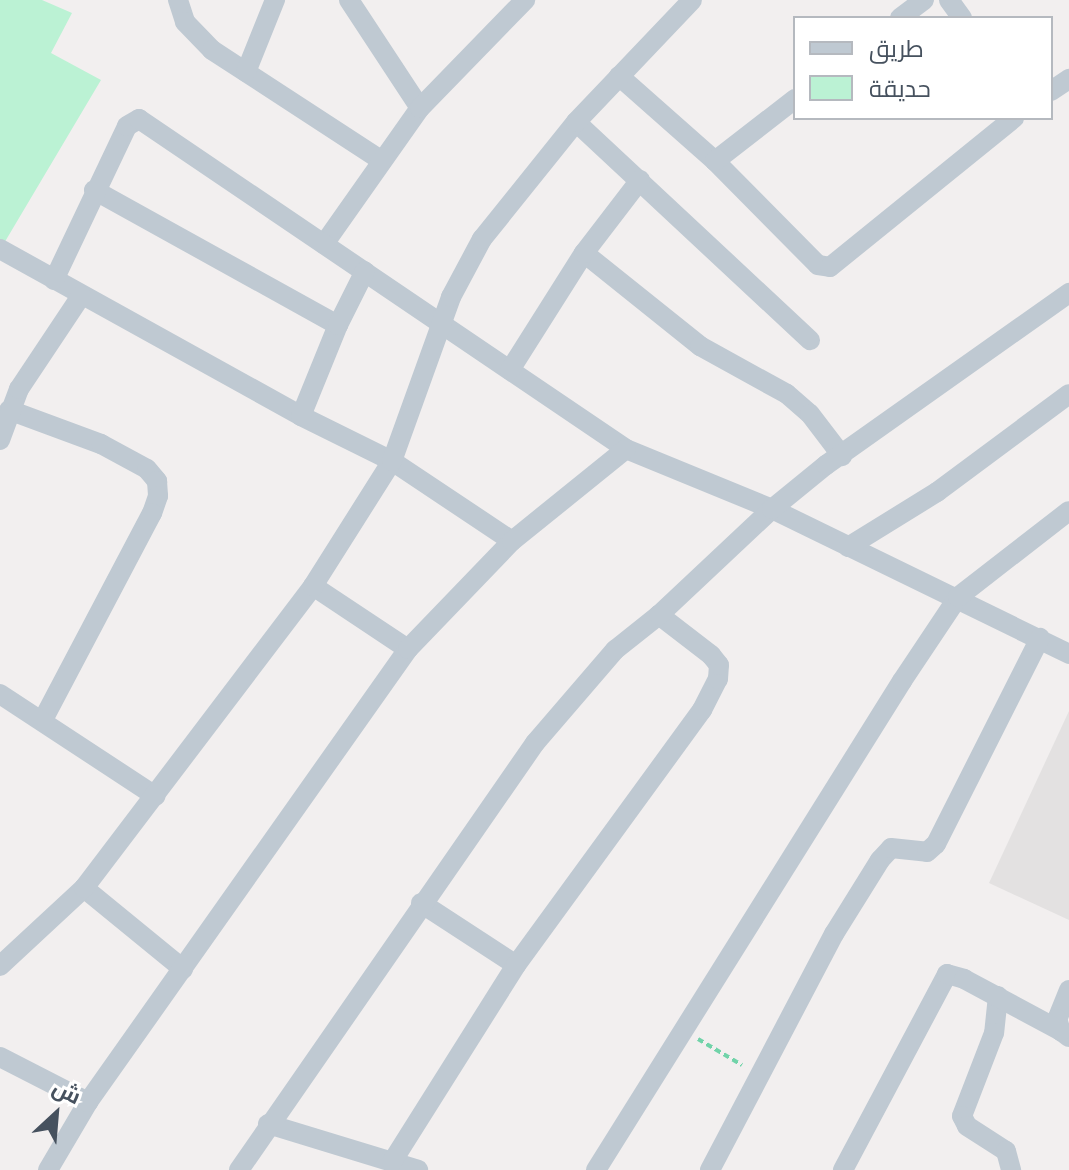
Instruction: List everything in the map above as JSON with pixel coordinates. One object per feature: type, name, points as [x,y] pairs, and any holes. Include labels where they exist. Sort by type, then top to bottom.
[{"type":"street","points":[[246,72],[275,0]]},
{"type":"street","points":[[349,0],[420,108]]},
{"type":"street","points":[[324,244],[420,108],[525,0]]},
{"type":"street","points":[[0,966],[84,888],[313,586],[392,461],[441,325],[463,271],[482,239],[576,122],[692,0]]},
{"type":"street","points":[[903,16],[924,0]]},
{"type":"street","points":[[175,2],[196,36],[382,161]]},
{"type":"street","points":[[619,76],[715,161],[818,265],[830,267],[1012,120]]},
{"type":"street","points":[[715,161],[793,101]]},
{"type":"street","points":[[54,280],[94,190],[127,126],[139,119],[626,449],[772,509],[958,597],[1069,654]]},
{"type":"street","points":[[576,122],[810,340]]},
{"type":"street","points":[[510,370],[584,253],[640,180]]},
{"type":"street","points":[[94,190],[338,325]]},
{"type":"street","points":[[0,249],[301,416],[392,461],[512,541]]},
{"type":"street","points":[[584,253],[700,346],[787,394],[810,414],[842,456]]},
{"type":"street","points":[[301,416],[338,325],[365,271]]},
{"type":"street","points":[[239,1170],[421,903],[535,743],[615,650],[659,615],[772,509],[1069,293]]},
{"type":"street","points":[[0,440],[9,410],[41,352],[81,296]]},
{"type":"street","points":[[848,547],[937,492],[1069,394]]},
{"type":"street","points":[[9,410],[101,444],[147,469],[157,481],[158,496],[152,513],[43,720]]},
{"type":"street","points":[[48,1170],[88,1102],[408,649],[512,541],[626,449]]},
{"type":"street","points":[[596,1170],[686,1032],[902,681],[958,597],[1069,511]]},
{"type":"street","points":[[313,586],[408,649]]},
{"type":"street","points":[[392,1162],[516,965],[702,710],[718,679],[719,665],[711,655],[659,615]]},
{"type":"street","points":[[710,1170],[834,934],[880,860],[891,848],[927,852],[936,844],[1040,638]]},
{"type":"street","points":[[0,694],[155,796]]},
{"type":"street","points":[[84,888],[183,969]]},
{"type":"street","points":[[421,903],[516,965]]},
{"type":"street","points":[[843,1170],[947,974],[998,996],[1065,1034]]},
{"type":"street","points":[[1065,1034],[1057,1019],[1069,990]]},
{"type":"street","points":[[998,996],[994,1033],[962,1116],[967,1126],[1006,1151],[1011,1170]]},
{"type":"street","points":[[0,1057],[88,1102]]},
{"type":"street","points":[[268,1124],[418,1170]]},
{"type":"path","points":[[686,1032],[760,1075]]},
{"type":"shaded area","points":[[1069,711],[1069,920],[989,883]]},
{"type":"green space","points":[[0,0],[42,0],[72,13],[51,53],[101,80],[0,250]]}]
